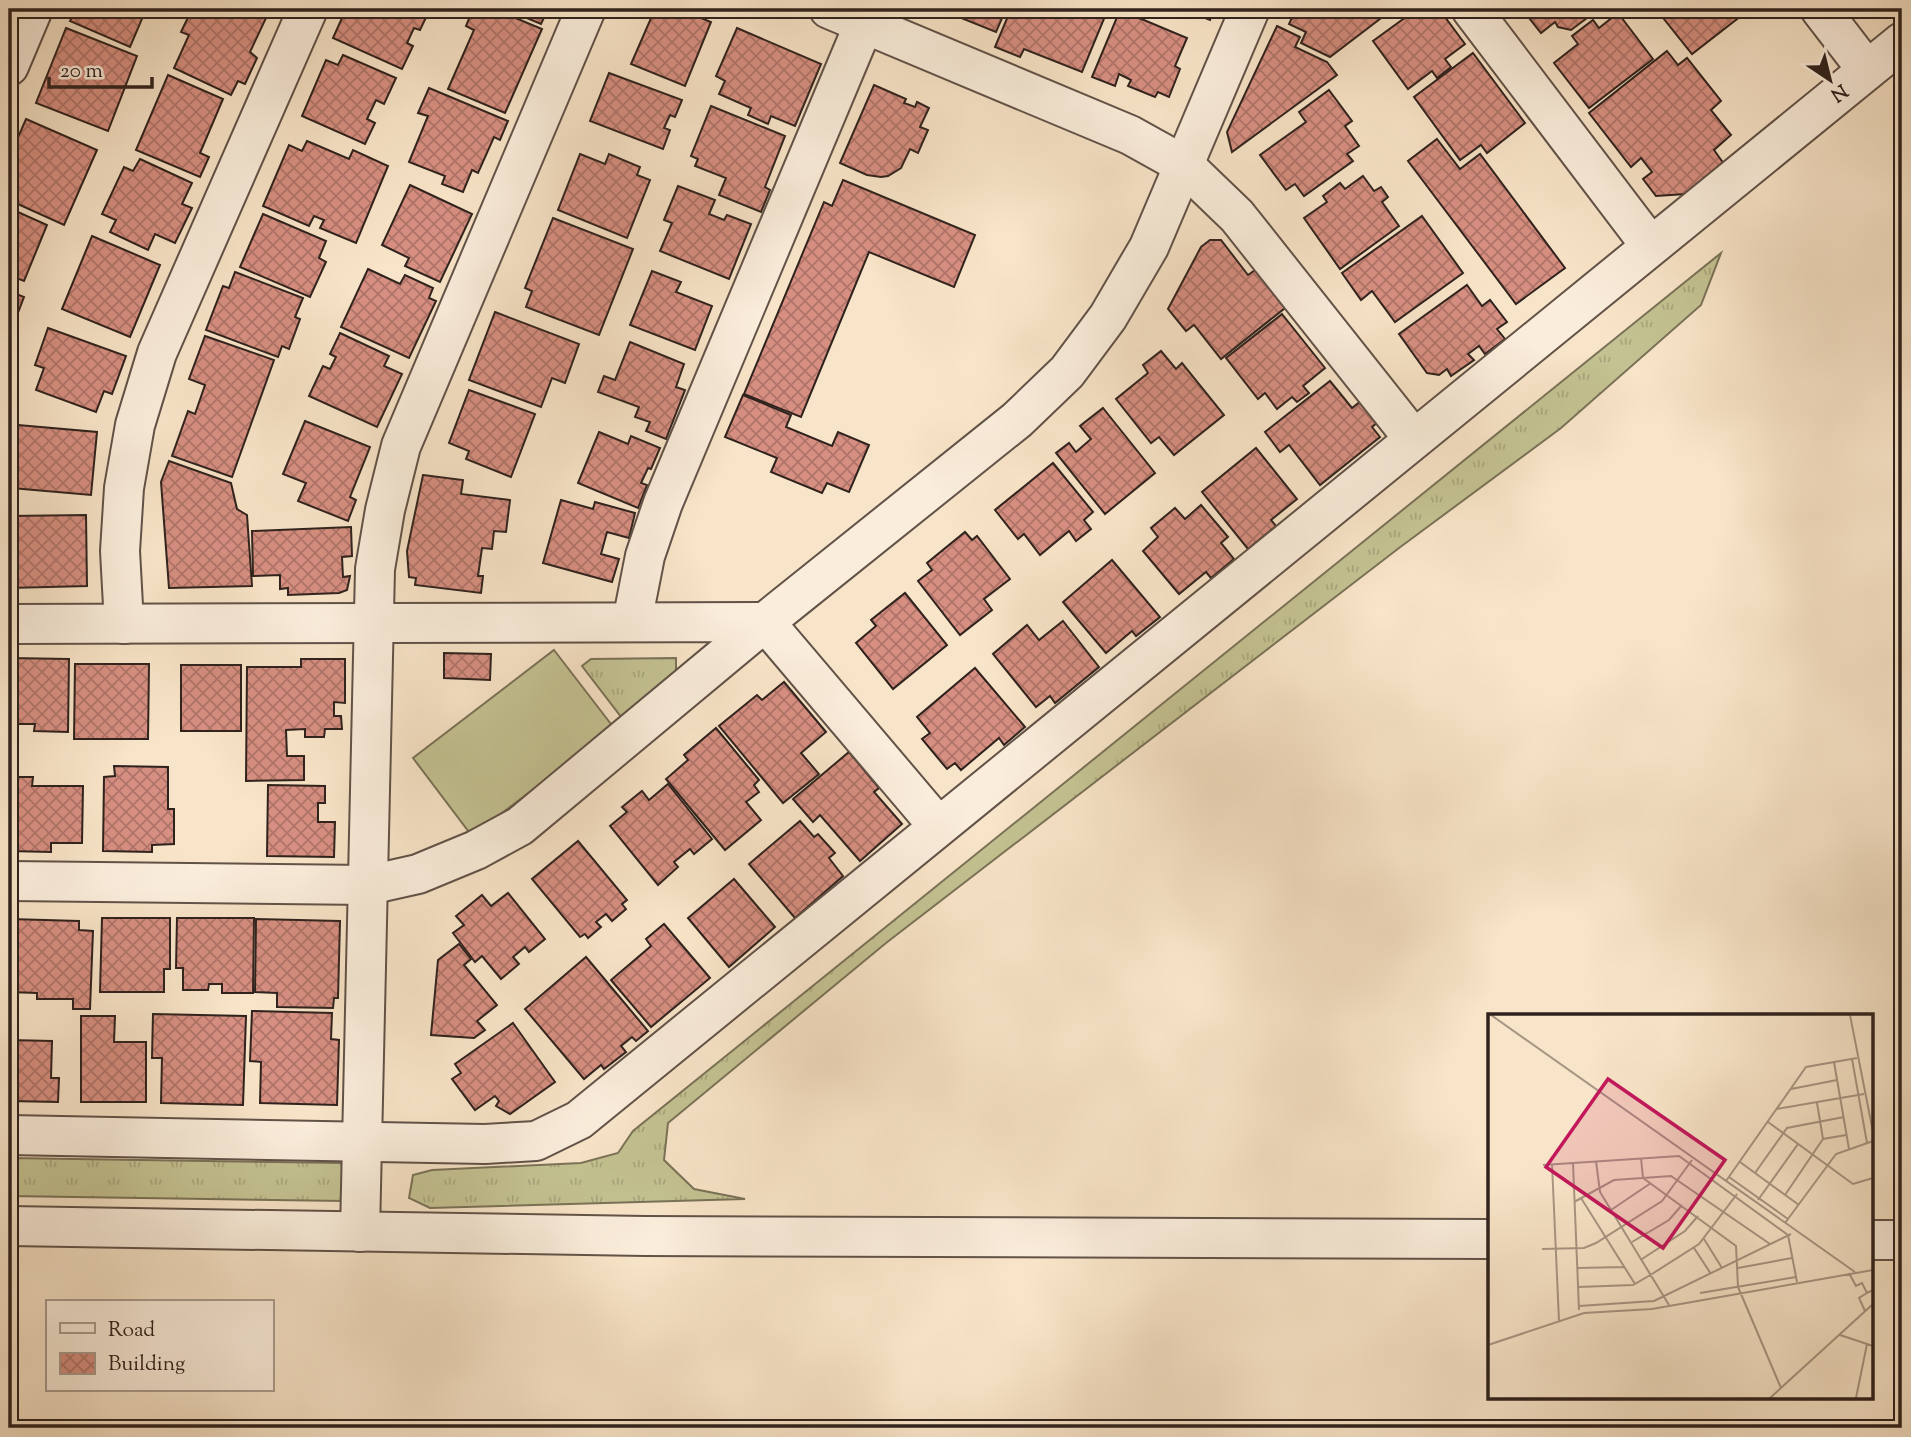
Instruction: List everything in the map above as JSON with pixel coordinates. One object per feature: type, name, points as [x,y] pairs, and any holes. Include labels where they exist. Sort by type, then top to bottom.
[{"type":"street","points":[[9,66],[33,9]]},
{"type":"street","points":[[124,624],[121,538],[124,488],[135,425],[157,353],[308,9]]},
{"type":"street","points":[[360,1232],[375,569],[385,510],[401,446],[586,9]]},
{"type":"street","points":[[829,9],[1130,135],[1184,165],[1237,216],[1413,438]]},
{"type":"street","points":[[9,881],[369,885],[418,874],[476,850],[520,826],[765,622],[1017,420],[1067,372],[1108,317],[1149,247],[1250,9]]},
{"type":"street","points":[[1471,9],[1650,245]]},
{"type":"street","points":[[1820,9],[1867,70]]},
{"type":"street","points":[[632,622],[645,556],[663,503],[864,24]]},
{"type":"street","points":[[9,1135],[485,1144],[536,1141],[579,1120],[1902,42]]},
{"type":"street","points":[[9,624],[765,622],[939,826]]},
{"type":"street","points":[[9,1226],[659,1236],[1488,1239]]},
{"type":"street","points":[[1872,1240],[1902,1240]]},
{"type":"green space","points":[[1721,253],[1701,305],[1561,428],[1399,548],[886,943],[668,1123],[664,1160],[694,1189],[745,1199],[430,1208],[409,1198],[413,1175],[432,1170],[581,1163],[618,1153],[633,1131]]},
{"type":"green space","points":[[554,650],[614,728],[472,836],[413,758]]},
{"type":"green space","points":[[676,658],[676,677],[622,718],[582,666],[591,659]]},
{"type":"green space","points":[[9,1158],[345,1163],[344,1201],[9,1196]]},
{"type":"building","points":[[76,9],[153,9],[150,16],[144,14],[130,47],[70,21]]},
{"type":"building","points":[[192,9],[247,9],[266,18],[250,52],[257,58],[245,84],[238,81],[231,95],[174,68],[189,35],[181,32]]},
{"type":"building","points":[[346,9],[430,9],[420,30],[414,28],[407,43],[413,46],[402,69],[333,38]]},
{"type":"building","points":[[473,9],[494,9],[542,29],[505,113],[448,89],[474,30],[466,26]]},
{"type":"building","points":[[505,9],[548,9],[541,24]]},
{"type":"building","points":[[655,9],[679,9],[711,22],[685,86],[631,64]]},
{"type":"building","points":[[939,9],[1006,9],[996,32]]},
{"type":"building","points":[[1011,9],[1108,9],[1082,72],[1024,49],[1020,57],[995,47]]},
{"type":"building","points":[[1183,9],[1214,9],[1210,20]]},
{"type":"building","points":[[1296,9],[1393,9],[1330,57],[1301,43],[1306,32],[1289,24]]},
{"type":"building","points":[[1417,9],[1439,9],[1465,44],[1445,59],[1451,67],[1437,78],[1432,71],[1408,89],[1373,41]]},
{"type":"building","points":[[1522,9],[1599,9],[1571,30],[1558,27],[1555,22],[1541,33]]},
{"type":"building","points":[[1656,9],[1750,9],[1692,54]]},
{"type":"building","points":[[1869,9],[1902,9],[1902,14],[1900,10],[1882,14]]},
{"type":"building","points":[[1120,10],[1187,38],[1175,66],[1180,69],[1169,97],[1158,92],[1155,97],[1128,86],[1131,80],[1119,74],[1115,86],[1092,77]]},
{"type":"building","points":[[1618,13],[1653,59],[1589,108],[1554,63],[1578,44],[1572,36],[1593,20],[1599,28]]},
{"type":"building","points":[[1277,26],[1300,37],[1295,47],[1327,62],[1337,75],[1232,152],[1227,132]]},
{"type":"building","points":[[66,28],[137,56],[108,131],[36,103]]},
{"type":"building","points":[[737,28],[821,64],[795,126],[771,116],[768,124],[748,115],[751,108],[719,94],[725,81],[716,76]]},
{"type":"building","points":[[1667,51],[1678,65],[1687,58],[1721,101],[1711,110],[1731,135],[1714,150],[1724,164],[1686,194],[1656,196],[1643,179],[1652,172],[1641,158],[1631,167],[1589,113]]},
{"type":"building","points":[[1473,53],[1525,123],[1487,153],[1481,145],[1460,160],[1414,97]]},
{"type":"building","points":[[343,55],[396,78],[384,104],[376,100],[367,119],[375,123],[365,144],[302,116],[326,60],[338,65]]},
{"type":"building","points":[[609,73],[682,100],[675,117],[670,115],[664,128],[670,130],[663,149],[590,121]]},
{"type":"building","points":[[168,75],[223,99],[200,153],[209,157],[200,177],[136,150]]},
{"type":"building","points":[[874,85],[906,99],[904,103],[915,107],[917,102],[929,108],[920,127],[928,130],[918,153],[910,149],[901,168],[881,177],[867,175],[840,163]]},
{"type":"building","points":[[429,88],[508,121],[500,140],[494,137],[478,173],[472,170],[463,192],[442,184],[445,176],[409,162],[428,116],[418,113]]},
{"type":"building","points":[[1329,90],[1352,121],[1345,126],[1359,146],[1347,154],[1353,161],[1304,196],[1295,184],[1286,190],[1260,155],[1306,122],[1299,112]]},
{"type":"building","points":[[711,106],[785,136],[765,187],[770,190],[761,212],[719,195],[726,178],[695,166],[698,159],[691,156]]},
{"type":"building","points":[[26,119],[97,150],[64,225],[9,200],[9,158]]},
{"type":"building","points":[[1437,139],[1460,169],[1480,154],[1565,268],[1516,304],[1408,161]]},
{"type":"building","points":[[307,141],[349,159],[353,150],[388,166],[356,243],[320,228],[324,220],[314,216],[309,226],[263,206],[289,145],[302,151]]},
{"type":"building","points":[[580,154],[605,164],[609,154],[640,167],[637,175],[650,180],[627,238],[558,210]]},
{"type":"building","points":[[140,159],[192,183],[182,204],[192,208],[175,243],[155,234],[148,250],[110,232],[116,220],[102,214],[124,167],[133,171]]},
{"type":"building","points":[[1363,176],[1374,191],[1381,187],[1388,197],[1382,202],[1399,226],[1340,269],[1304,218],[1327,202],[1323,196],[1340,183],[1345,189]]},
{"type":"building","points":[[843,180],[975,235],[954,287],[869,252],[801,417],[744,394],[824,202],[832,206]]},
{"type":"building","points":[[410,185],[472,214],[440,282],[405,266],[409,258],[382,245]]},
{"type":"building","points":[[678,186],[715,200],[709,214],[724,220],[727,215],[751,224],[729,279],[660,251],[672,223],[664,220]]},
{"type":"building","points":[[9,208],[47,225],[24,281],[9,275]]},
{"type":"building","points":[[263,214],[326,241],[319,258],[326,262],[310,297],[240,267]]},
{"type":"building","points":[[1422,216],[1463,273],[1395,322],[1372,291],[1361,300],[1342,273]]},
{"type":"building","points":[[553,218],[633,249],[599,335],[526,307],[532,291],[525,288]]},
{"type":"building","points":[[92,236],[160,265],[130,337],[62,309]]},
{"type":"building","points":[[1210,240],[1221,240],[1248,275],[1255,270],[1285,308],[1221,359],[1194,325],[1186,331],[1168,309],[1201,247]]},
{"type":"building","points":[[368,269],[400,284],[405,275],[433,288],[429,298],[436,301],[409,358],[341,327]]},
{"type":"building","points":[[652,271],[681,282],[676,292],[712,306],[695,350],[630,325]]},
{"type":"building","points":[[235,272],[303,298],[295,317],[300,319],[289,349],[282,346],[278,357],[206,330],[223,286],[229,288]]},
{"type":"building","points":[[1467,285],[1482,306],[1490,300],[1507,322],[1497,329],[1505,339],[1485,354],[1479,346],[1468,354],[1474,360],[1451,376],[1447,369],[1439,375],[1427,373],[1399,334]]},
{"type":"building","points":[[9,291],[24,297],[9,336]]},
{"type":"building","points":[[495,312],[579,344],[565,383],[552,378],[541,407],[469,380]]},
{"type":"building","points":[[1282,314],[1325,368],[1303,386],[1309,393],[1297,402],[1292,397],[1277,409],[1265,393],[1258,399],[1226,358]]},
{"type":"building","points":[[48,328],[126,356],[112,394],[104,391],[96,412],[36,390],[44,368],[35,365]]},
{"type":"building","points":[[340,333],[389,356],[384,366],[402,374],[377,427],[309,396],[323,366],[330,369],[336,357],[330,354]]},
{"type":"building","points":[[205,336],[274,360],[232,477],[172,456],[188,411],[195,414],[205,385],[189,379]]},
{"type":"building","points":[[630,342],[684,364],[676,387],[685,390],[666,439],[646,431],[650,422],[635,417],[639,407],[598,392],[604,376],[615,380]]},
{"type":"building","points":[[1161,351],[1176,369],[1182,363],[1224,415],[1174,455],[1159,437],[1151,443],[1116,399],[1148,373],[1143,365]]},
{"type":"building","points":[[1330,381],[1352,408],[1361,401],[1378,422],[1372,427],[1380,437],[1320,485],[1289,445],[1280,452],[1265,432]]},
{"type":"building","points":[[469,390],[535,414],[511,477],[466,459],[469,451],[449,443]]},
{"type":"building","points":[[743,395],[791,415],[786,427],[832,446],[838,432],[869,445],[849,492],[827,483],[822,493],[771,472],[777,458],[725,437]]},
{"type":"building","points":[[1103,408],[1155,473],[1105,514],[1056,453],[1069,443],[1076,452],[1091,439],[1080,426]]},
{"type":"building","points":[[305,421],[370,447],[350,497],[356,500],[348,521],[298,501],[306,483],[283,474]]},
{"type":"building","points":[[18,425],[97,432],[91,495],[12,488]]},
{"type":"building","points":[[599,432],[628,444],[631,436],[660,448],[651,469],[648,468],[641,483],[647,485],[638,508],[578,483]]},
{"type":"building","points":[[1256,448],[1297,499],[1271,520],[1276,526],[1248,549],[1202,492]]},
{"type":"building","points":[[169,461],[231,483],[237,509],[247,515],[252,586],[169,588],[161,482]]},
{"type":"building","points":[[1053,463],[1093,512],[1084,520],[1091,529],[1076,541],[1069,531],[1040,555],[1024,534],[1018,539],[995,510]]},
{"type":"building","points":[[423,475],[463,480],[461,494],[510,500],[506,532],[494,531],[492,549],[482,548],[478,576],[483,576],[481,593],[415,585],[416,578],[409,577],[407,551]]},
{"type":"building","points":[[561,500],[593,509],[595,502],[635,513],[629,538],[607,532],[601,554],[619,559],[612,582],[543,563]]},
{"type":"building","points":[[1201,505],[1228,537],[1221,543],[1234,559],[1211,578],[1206,572],[1179,594],[1143,551],[1158,537],[1151,528],[1175,508],[1185,519]]},
{"type":"building","points":[[86,515],[87,586],[9,588],[9,516]]},
{"type":"building","points":[[351,527],[352,556],[342,557],[343,577],[350,576],[347,590],[339,593],[288,595],[288,588],[280,589],[280,575],[253,576],[252,531]]},
{"type":"building","points":[[965,532],[972,540],[977,536],[1010,579],[984,599],[992,610],[960,635],[918,581],[932,570],[927,563]]},
{"type":"building","points":[[1112,560],[1160,617],[1136,636],[1132,631],[1106,653],[1063,602]]},
{"type":"building","points":[[905,593],[947,645],[893,689],[856,643],[876,626],[871,620]]},
{"type":"building","points":[[1063,621],[1099,667],[1055,703],[1050,696],[1036,707],[993,654],[1027,625],[1039,640]]},
{"type":"building","points":[[444,653],[491,654],[490,680],[444,678]]},
{"type":"building","points":[[9,658],[69,659],[68,732],[34,731],[35,724],[9,724]]},
{"type":"building","points":[[301,659],[345,659],[345,703],[334,702],[334,716],[341,716],[342,729],[325,729],[324,737],[305,737],[305,729],[286,730],[287,756],[304,756],[304,780],[246,781],[247,667],[301,667]]},
{"type":"building","points":[[75,664],[149,664],[148,739],[74,739]]},
{"type":"building","points":[[181,665],[241,665],[241,731],[181,731]]},
{"type":"building","points":[[975,668],[1025,727],[1004,745],[999,738],[961,770],[955,763],[947,769],[922,739],[930,733],[917,717]]},
{"type":"building","points":[[784,682],[826,732],[801,753],[819,774],[783,803],[719,726],[757,695],[762,700]]},
{"type":"building","points":[[716,728],[759,780],[754,785],[759,792],[746,802],[761,820],[725,850],[666,779],[688,760],[684,755]]},
{"type":"building","points":[[849,752],[879,788],[874,792],[902,824],[860,861],[820,815],[813,822],[793,799]]},
{"type":"building","points":[[114,766],[168,767],[168,809],[174,809],[174,844],[152,845],[152,852],[103,851],[104,777],[115,776]]},
{"type":"building","points":[[9,777],[33,777],[32,786],[83,786],[82,843],[51,843],[51,852],[9,851]]},
{"type":"building","points":[[668,784],[712,839],[694,854],[690,849],[674,862],[678,867],[658,885],[610,826],[627,812],[622,807],[642,791],[649,800]]},
{"type":"building","points":[[268,785],[325,786],[325,803],[318,803],[318,822],[335,822],[334,857],[267,856]]},
{"type":"building","points":[[800,821],[814,837],[818,834],[835,853],[829,858],[843,876],[795,918],[749,864]]},
{"type":"building","points":[[578,841],[627,900],[622,904],[626,909],[612,921],[606,914],[596,922],[601,927],[588,938],[585,934],[580,937],[532,879]]},
{"type":"building","points":[[734,879],[775,927],[729,967],[688,918]]},
{"type":"building","points":[[508,893],[545,939],[529,952],[525,947],[513,957],[519,964],[501,979],[482,956],[475,962],[453,933],[464,925],[456,916],[482,895],[491,906]]},
{"type":"building","points":[[102,918],[170,918],[170,969],[164,969],[164,992],[100,992]]},
{"type":"building","points":[[177,918],[254,918],[253,993],[222,993],[222,984],[209,984],[208,990],[183,990],[183,968],[176,968]]},
{"type":"building","points":[[10,919],[79,921],[79,930],[93,931],[90,1009],[73,1009],[73,999],[37,999],[37,993],[9,992]]},
{"type":"building","points":[[256,919],[340,921],[338,998],[334,998],[333,1008],[277,1007],[277,993],[255,992]]},
{"type":"building","points":[[664,924],[710,978],[651,1027],[611,980],[651,946],[646,939]]},
{"type":"building","points":[[459,944],[471,959],[464,965],[497,1005],[477,1021],[485,1030],[474,1038],[431,1035],[438,960]]},
{"type":"building","points":[[586,957],[648,1031],[636,1041],[632,1037],[621,1046],[626,1052],[604,1069],[601,1065],[584,1079],[525,1009]]},
{"type":"building","points":[[252,1011],[332,1013],[331,1039],[339,1040],[337,1105],[260,1103],[261,1062],[250,1061]]},
{"type":"building","points":[[153,1014],[246,1016],[243,1105],[161,1103],[162,1058],[152,1058]]},
{"type":"building","points":[[81,1016],[115,1016],[114,1042],[146,1042],[146,1102],[81,1102]]},
{"type":"building","points":[[513,1023],[555,1082],[510,1114],[496,1106],[499,1101],[495,1096],[475,1110],[452,1079],[461,1073],[455,1064]]},
{"type":"building","points":[[9,1040],[52,1041],[51,1078],[59,1078],[58,1102],[9,1101]]}]
